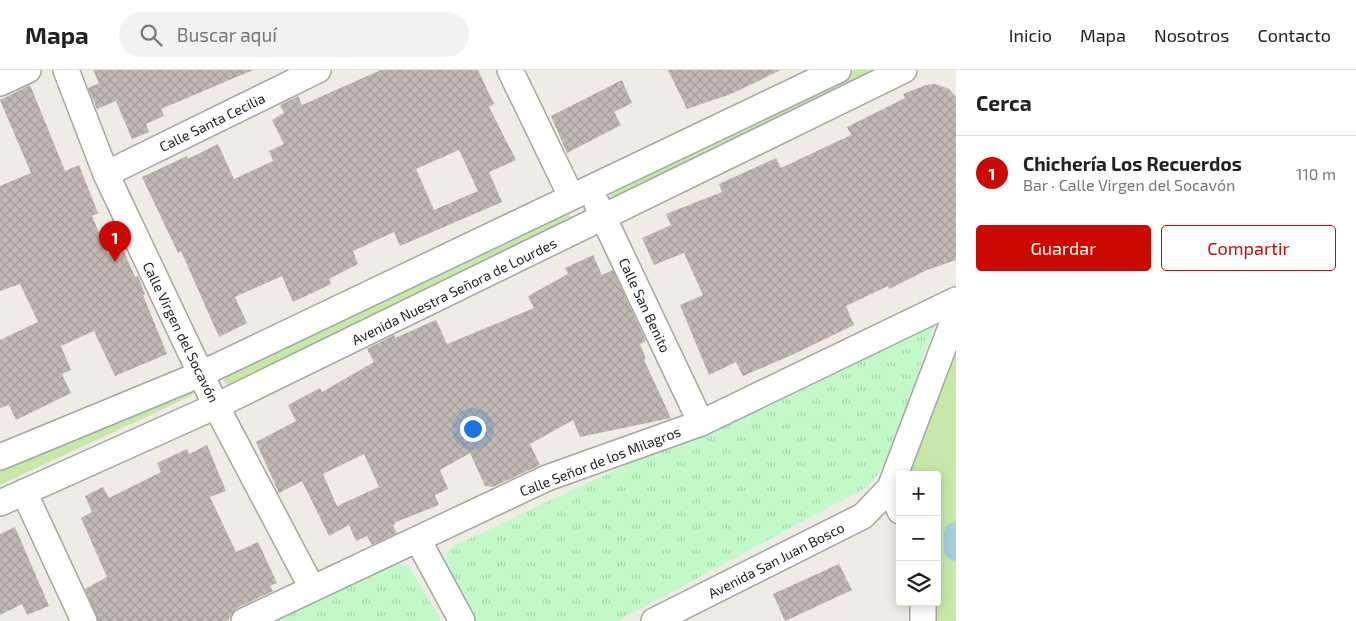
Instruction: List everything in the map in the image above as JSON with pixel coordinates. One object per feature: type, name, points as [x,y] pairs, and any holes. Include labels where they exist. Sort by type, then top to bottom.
[{"type":"street","points":[[0,83],[28,70]]},
{"type":"street","name":"Calle Virgen del Socavón","points":[[66,70],[106,174],[216,406],[312,588]]},
{"type":"street","name":"Calle Santa Cecilia","points":[[106,174],[284,77],[318,70]]},
{"type":"street","name":"Calle San Benito","points":[[510,70],[580,192],[604,218],[701,423]]},
{"type":"street","name":"Avenida Nuestra Señora de Lourdes","points":[[0,503],[216,406],[904,70]]},
{"type":"street","points":[[3,449],[201,374],[833,71]]},
{"type":"street","name":"Calle Señor de los Milagros","points":[[244,621],[547,478],[701,423],[956,300]]},
{"type":"street","points":[[896,502],[890,488],[956,314]]},
{"type":"street","name":"Avenida San Juan Bosco","points":[[654,621],[863,516],[890,488]]},
{"type":"street","points":[[24,492],[84,621]]},
{"type":"street","points":[[418,540],[462,621]]},
{"type":"street","points":[[923,606],[923,621]]},
{"type":"green space","points":[[855,70],[893,70],[615,199],[610,195],[614,185]]},
{"type":"green space","points":[[568,213],[573,220],[231,387],[224,382],[224,375]]},
{"type":"green space","points":[[938,318],[929,338],[909,408],[892,452],[880,472],[865,488],[617,621],[476,621],[445,562],[446,555],[452,547]]},
{"type":"green space","points":[[956,342],[956,621],[933,621],[933,606],[941,606],[941,471],[910,471]]},
{"type":"green space","points":[[185,380],[196,391],[191,396],[0,485],[0,467]]},
{"type":"green space","points":[[388,563],[405,564],[410,568],[441,621],[265,621]]},
{"type":"building","points":[[93,70],[253,70],[161,109],[164,116],[146,124],[149,132],[132,139],[116,101],[97,109],[88,88],[99,83]]},
{"type":"building","points":[[381,70],[478,70],[494,104],[489,107],[516,160],[489,172],[502,202],[400,246],[394,232],[353,251],[358,264],[329,279],[331,284],[293,302],[282,276],[235,297],[247,323],[219,337],[181,251],[178,253],[142,177],[187,156],[188,159],[218,144],[234,179],[273,161],[269,151],[284,144],[272,120],[284,113],[280,105],[298,96],[302,105]],"holes":[[[459,150],[478,191],[434,210],[416,169]]]},
{"type":"building","points":[[668,70],[781,70],[731,94],[687,109]]},
{"type":"building","points":[[622,80],[632,103],[614,112],[621,125],[567,153],[551,116]]},
{"type":"building","points":[[935,84],[949,89],[956,97],[956,260],[927,270],[889,289],[888,286],[846,306],[854,325],[792,355],[743,376],[736,362],[709,375],[680,305],[703,295],[684,253],[654,265],[642,238],[671,225],[666,214],[722,192],[719,184],[776,158],[781,168],[851,135],[847,127],[905,98],[903,94],[926,85]]},
{"type":"building","points":[[30,85],[65,171],[79,165],[98,213],[92,216],[108,254],[122,247],[135,277],[138,276],[145,294],[143,295],[167,354],[115,376],[94,331],[61,346],[71,370],[62,374],[71,393],[16,420],[9,405],[0,408],[0,340],[38,322],[20,284],[0,291],[0,186],[31,173],[0,100]]},
{"type":"building","points":[[593,255],[602,275],[613,270],[646,341],[640,344],[646,359],[644,360],[671,418],[580,437],[573,420],[530,444],[540,465],[493,487],[485,486],[470,453],[440,470],[448,489],[435,495],[439,505],[396,522],[393,526],[397,533],[372,545],[367,536],[356,541],[349,525],[329,536],[302,481],[279,493],[256,442],[296,421],[288,405],[320,388],[322,392],[374,362],[367,349],[394,335],[395,338],[436,320],[447,344],[534,308],[528,296],[568,274],[565,268]],"holes":[[[364,454],[379,487],[337,506],[323,474]]]},
{"type":"building","points":[[207,445],[226,491],[210,497],[236,552],[258,542],[277,583],[270,586],[273,591],[237,608],[227,621],[98,621],[85,589],[107,577],[81,518],[92,512],[85,496],[103,487],[109,498],[161,472],[157,463],[187,449],[189,454]]},
{"type":"building","points":[[15,527],[49,606],[27,615],[22,604],[0,615],[0,534]]},
{"type":"building","points":[[839,564],[852,590],[785,621],[773,594]]},
{"type":"waterway","points":[[956,534],[956,549]]},
{"type":"place","name":"Chichería Los Recuerdos","points":[[115,262]]}]
